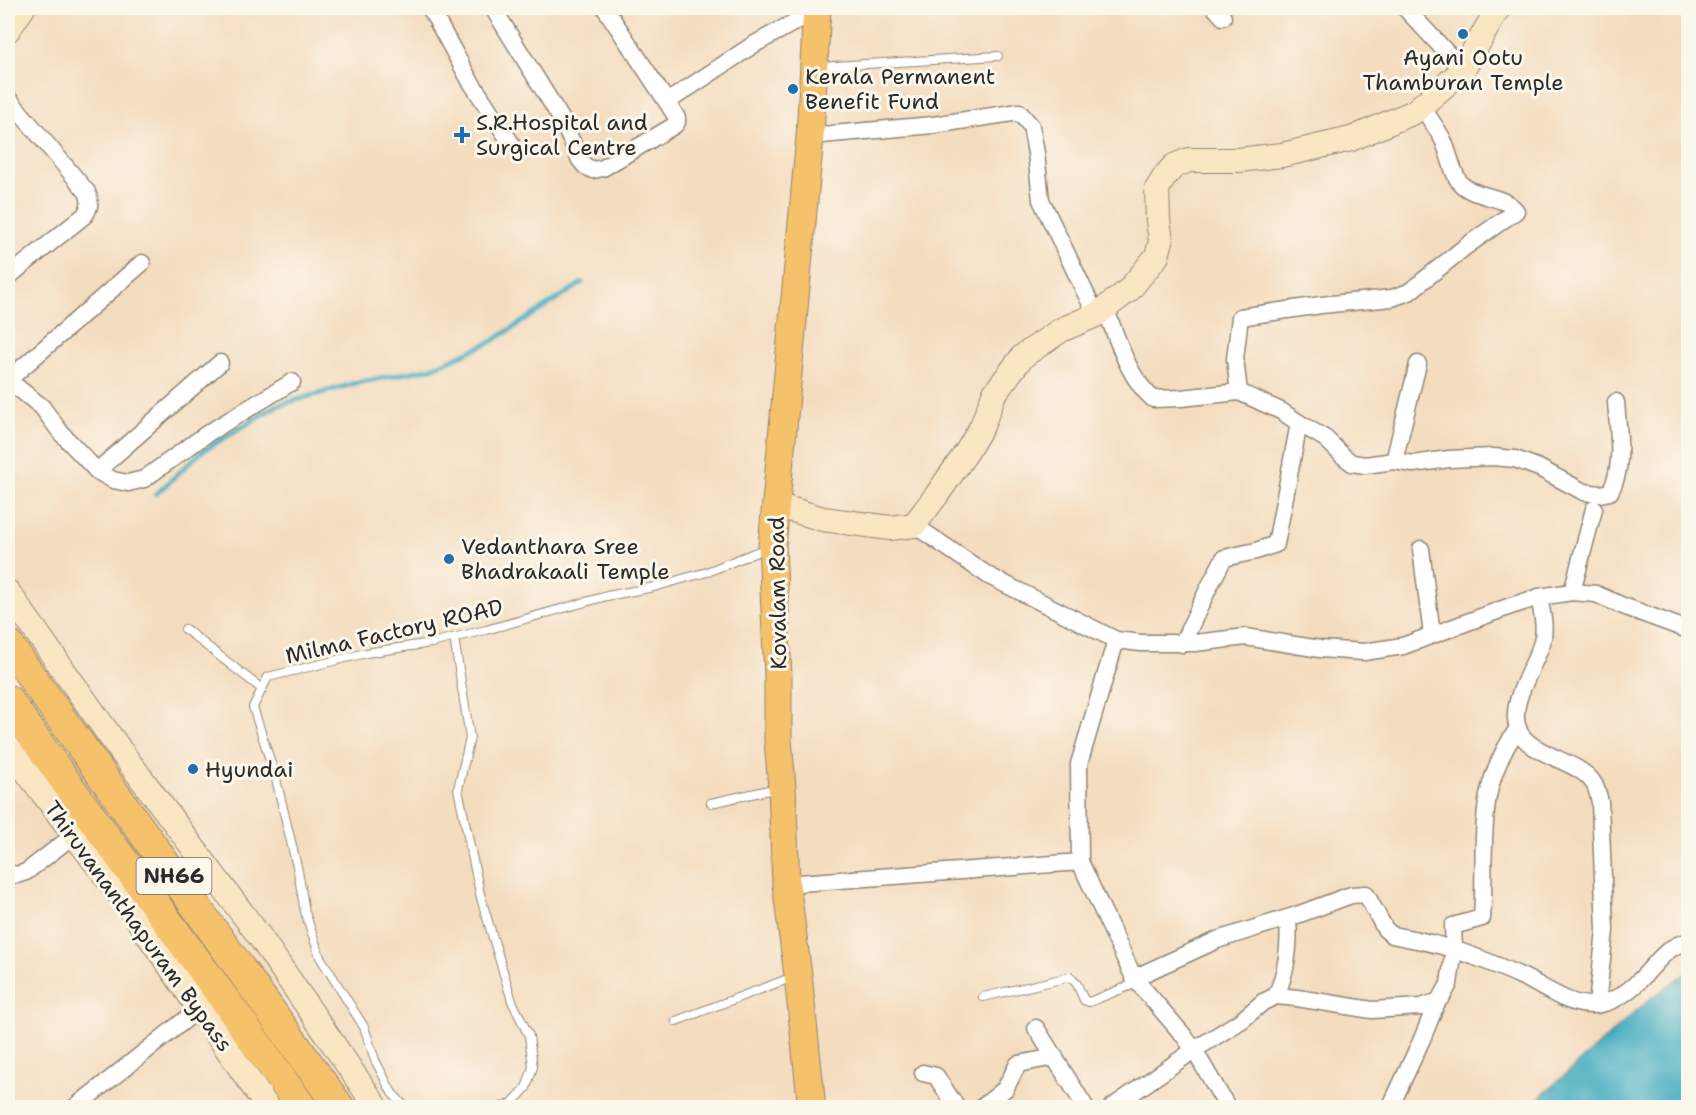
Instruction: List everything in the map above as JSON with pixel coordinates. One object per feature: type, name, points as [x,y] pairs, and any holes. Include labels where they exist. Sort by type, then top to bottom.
[{"type":"highway","name":"NH66","points":[[8,644],[340,1107]]},
{"type":"highway","name":"Thiruvananthapuram Bypass","points":[[8,700],[302,1107]]},
{"type":"main road","name":"Kovalam Road","points":[[812,1107],[786,884],[778,740],[778,677],[772,546],[810,136],[817,9]]},
{"type":"street","points":[[430,8],[469,79],[511,143]]},
{"type":"street","points":[[494,8],[562,120],[580,160],[593,170],[603,168],[677,122],[667,102],[605,8]]},
{"type":"street","points":[[1405,8],[1463,70]]},
{"type":"street","points":[[914,525],[966,453],[982,426],[994,394],[1023,356],[1060,330],[1100,312],[1130,290],[1157,256],[1161,241],[1157,189],[1174,166],[1189,160],[1238,160],[1282,155],[1351,139],[1414,112],[1463,70],[1498,8]]},
{"type":"street","points":[[667,102],[753,45],[817,9]]},
{"type":"street","points":[[8,98],[84,188],[90,200],[86,215],[8,277]]},
{"type":"street","points":[[1239,392],[1235,359],[1240,317],[1321,304],[1392,298],[1409,292],[1466,247],[1516,212],[1511,204],[1461,185],[1452,168],[1443,139],[1422,106]]},
{"type":"street","points":[[810,136],[933,125],[1019,112],[1031,126],[1041,200],[1132,373],[1153,399],[1239,392],[1281,411],[1326,439],[1352,464],[1365,465],[1394,461],[1413,464],[1449,459],[1492,457],[1515,459],[1539,468],[1584,492],[1600,494],[1610,492],[1616,483],[1618,458],[1616,402]]},
{"type":"street","points":[[142,263],[8,380],[42,407],[61,433],[97,471],[113,480],[128,483],[144,479],[208,434],[292,382]]},
{"type":"street","points":[[97,471],[220,363]]},
{"type":"street","points":[[1394,461],[1418,364]]},
{"type":"street","points":[[1182,644],[1224,558],[1256,551],[1276,543],[1299,423]]},
{"type":"street","points":[[776,505],[823,519],[890,528],[914,525],[989,576],[1116,640],[1141,644],[1182,644],[1246,637],[1320,649],[1364,652],[1403,646],[1539,597],[1572,592],[1596,594],[1689,630]]},
{"type":"street","points":[[1572,592],[1594,509]]},
{"type":"street","points":[[1421,549],[1432,634]]},
{"type":"street","points":[[8,592],[120,750],[260,937],[377,1107]]},
{"type":"street","points":[[1539,597],[1544,624],[1542,642],[1525,679],[1516,708],[1518,728],[1524,738],[1538,749],[1580,771],[1591,779],[1597,789],[1600,802],[1605,930],[1597,1005]]},
{"type":"street","points":[[1116,640],[1079,764],[1080,862],[1136,980],[1194,1050],[1228,1107]]},
{"type":"street","points":[[1390,1107],[1437,1002],[1449,984],[1454,950],[1452,926],[1482,918],[1488,795],[1503,750],[1518,728]]},
{"type":"street","name":"Thiruvananthapuram Bypass","points":[[8,747],[129,907],[268,1107]]},
{"type":"street","points":[[8,873],[16,875],[26,872],[74,835]]},
{"type":"street","points":[[786,884],[1080,862]]},
{"type":"street","points":[[1136,980],[1217,940],[1351,895],[1366,894],[1385,929],[1392,935],[1454,950],[1524,978],[1579,1004],[1597,1005],[1616,999],[1638,983],[1667,952],[1682,943],[1689,942]]},
{"type":"street","points":[[1276,996],[1284,979],[1290,941],[1288,918]]},
{"type":"street","points":[[1111,1107],[1242,1020],[1263,1002],[1276,996],[1372,1010],[1421,1007],[1437,1002]]},
{"type":"street","points":[[74,1107],[200,1008]]},
{"type":"street","points":[[1036,1028],[1086,1107]]},
{"type":"street","points":[[981,1107],[1005,1089],[1018,1064],[1055,1057]]},
{"type":"street","points":[[923,1073],[936,1076],[957,1107]]},
{"type":"lane","points":[[814,67],[998,56]]},
{"type":"lane","name":"Milma Factory ROAD","points":[[406,1107],[392,1093],[375,1060],[364,1027],[320,957],[306,912],[276,779],[253,707],[268,677],[366,653],[454,638],[607,596],[654,587],[707,572],[772,546]]},
{"type":"lane","points":[[185,629],[262,689]]},
{"type":"lane","points":[[454,638],[470,738],[458,789],[481,898],[512,1001],[529,1036],[533,1067],[526,1088],[511,1104],[498,1107]]},
{"type":"lane","points":[[711,803],[782,787]]},
{"type":"lane","points":[[676,1022],[798,975]]},
{"type":"lane","points":[[983,997],[1070,977],[1077,984],[1084,1000],[1089,1002],[1136,980]]},
{"type":"water","points":[[1688,972],[1688,1107],[1529,1107],[1652,997]]},
{"type":"waterway","points":[[156,494],[201,452],[276,406],[356,383],[432,368],[491,342],[582,283]]},
{"type":"place","name":"Ayani Ootu Thamburan Temple","points":[[1463,34]]},
{"type":"place","name":"Kerala Permanent Benefit Fund","points":[[793,89]]},
{"type":"place","name":"S.R.Hospital and Surgical Centre","points":[[462,135]]},
{"type":"place","name":"Vedanthara Sree Bhadrakaali Temple","points":[[449,559]]},
{"type":"place","name":"Hyundai","points":[[193,769]]}]
